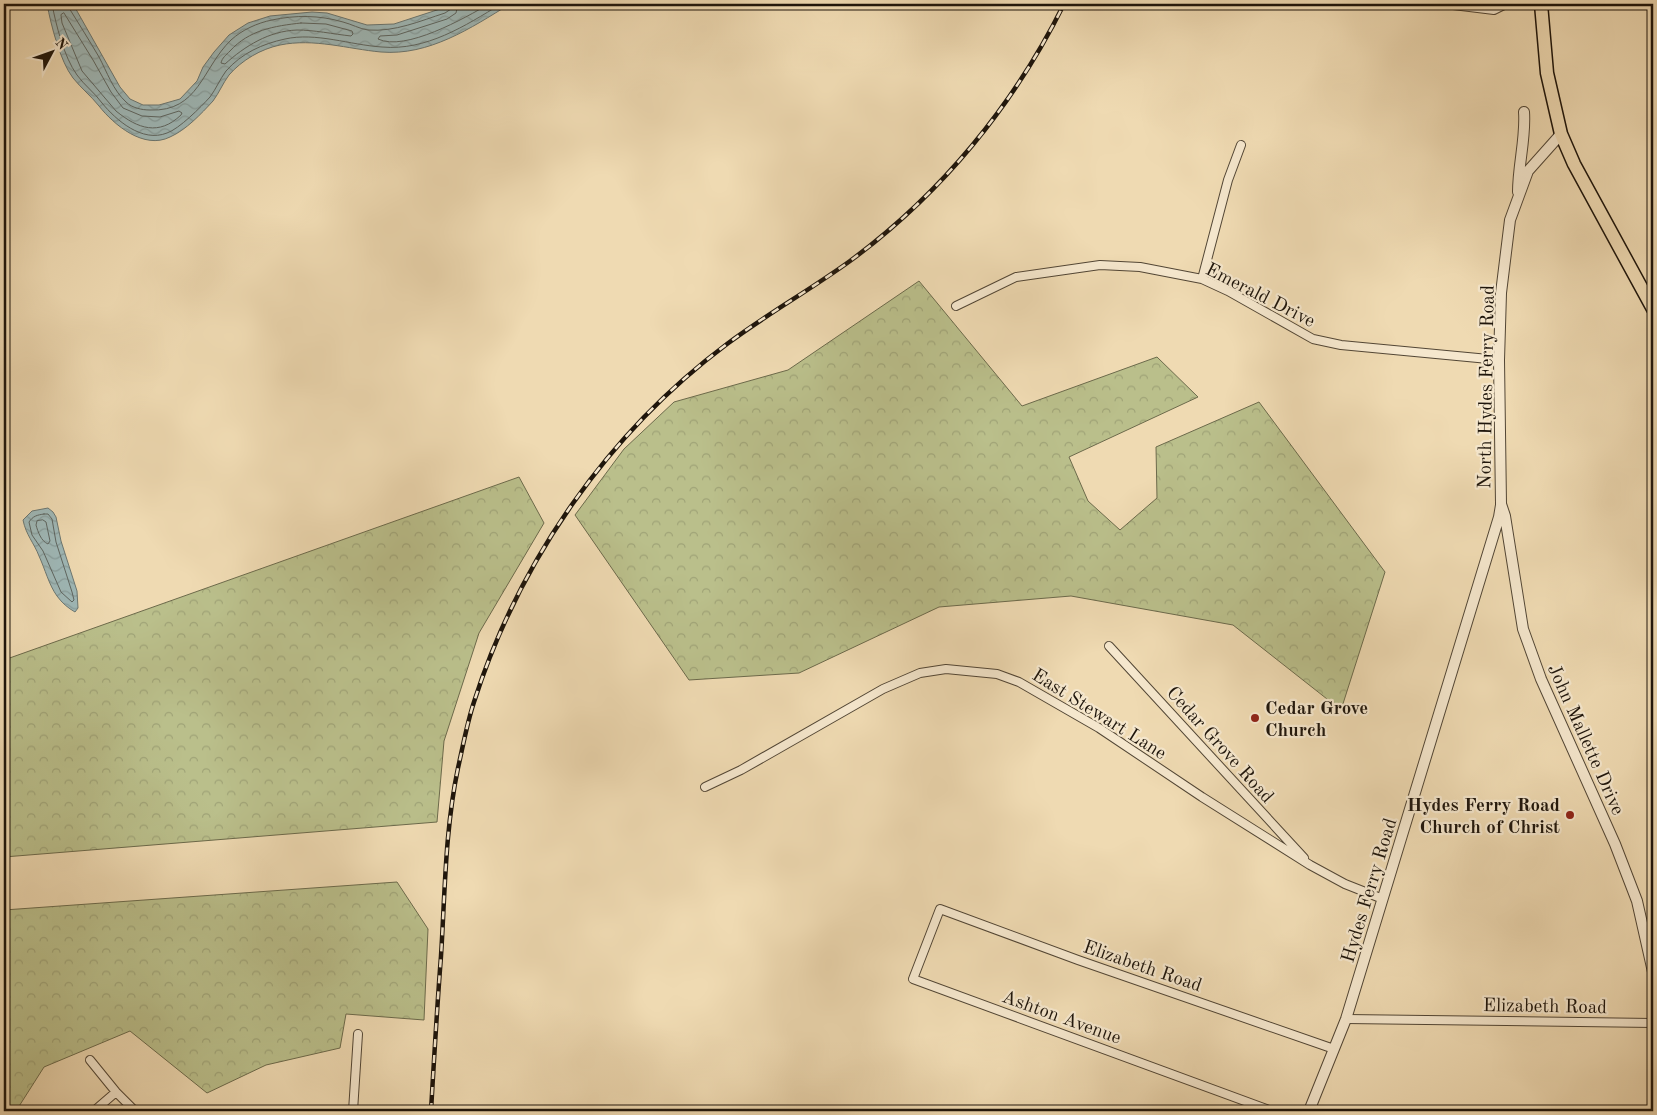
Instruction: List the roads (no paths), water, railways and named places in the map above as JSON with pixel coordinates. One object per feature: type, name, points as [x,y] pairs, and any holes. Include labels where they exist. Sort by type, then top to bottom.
[{"type":"main road","points":[[1541,4],[1547,73],[1561,134],[1574,164],[1653,309]]},
{"type":"street","points":[[1446,4],[1494,10],[1506,4]]},
{"type":"street","name":"North Hydes Ferry Road","points":[[1517,200],[1518,173],[1525,121],[1524,112]]},
{"type":"street","name":"North Hydes Ferry Road","points":[[1505,516],[1501,504],[1499,360],[1501,293],[1510,220],[1528,171],[1561,134]]},
{"type":"street","points":[[1202,279],[1228,180],[1241,145]]},
{"type":"street","name":"Emerald Drive","points":[[956,306],[1016,277],[1100,265],[1140,267],[1202,279],[1228,291],[1312,339],[1341,345],[1499,360]]},
{"type":"street","name":"Hydes Ferry Road","points":[[1309,1111],[1346,1019],[1499,516],[1501,504]]},
{"type":"street","name":"John Mallette Drive","points":[[1505,516],[1523,629],[1541,679],[1637,900],[1653,972]]},
{"type":"street","name":"Cedar Grove Road","points":[[1109,646],[1310,865]]},
{"type":"street","name":"East Stewart Lane","points":[[705,788],[742,770],[892,685],[920,673],[946,669],[973,670],[997,674],[1019,682],[1057,703],[1099,728],[1271,842],[1345,884],[1383,900]]},
{"type":"street","name":"Ashton Avenue","points":[[942,910],[940,909],[913,979],[1272,1111]]},
{"type":"street","name":"Elizabeth Road","points":[[942,910],[1078,960],[1334,1049]]},
{"type":"street","name":"Elizabeth Road","points":[[1346,1019],[1653,1022]]},
{"type":"street","points":[[353,1111],[358,1034]]},
{"type":"street","points":[[90,1060],[116,1092],[135,1111]]},
{"type":"street","points":[[94,1111],[116,1092]]},
{"type":"water","points":[[47,4],[73,4],[120,87],[130,99],[143,105],[159,105],[180,99],[197,81],[203,67],[229,35],[248,23],[270,16],[312,12],[327,13],[367,25],[394,24],[451,4],[510,4],[465,31],[416,50],[381,52],[318,43],[293,43],[266,49],[252,56],[234,70],[213,101],[187,126],[170,137],[150,140],[130,134],[121,128],[73,78],[60,53]]},
{"type":"water","points":[[48,508],[56,517],[61,541],[77,591],[78,608],[75,612],[63,603],[54,592],[24,525],[23,520],[32,511]]},
{"type":"railway","points":[[431,1111],[446,862],[450,815],[458,768],[467,726],[493,650],[516,599],[542,550],[573,503],[607,459],[644,418],[684,379],[742,333],[850,261],[915,207],[945,177],[998,112],[1022,77],[1064,4]]},
{"type":"place","name":"Cedar Grove Church","points":[[1255,718]]},
{"type":"place","name":"Hydes Ferry Road Church of Christ","points":[[1570,815]]}]
